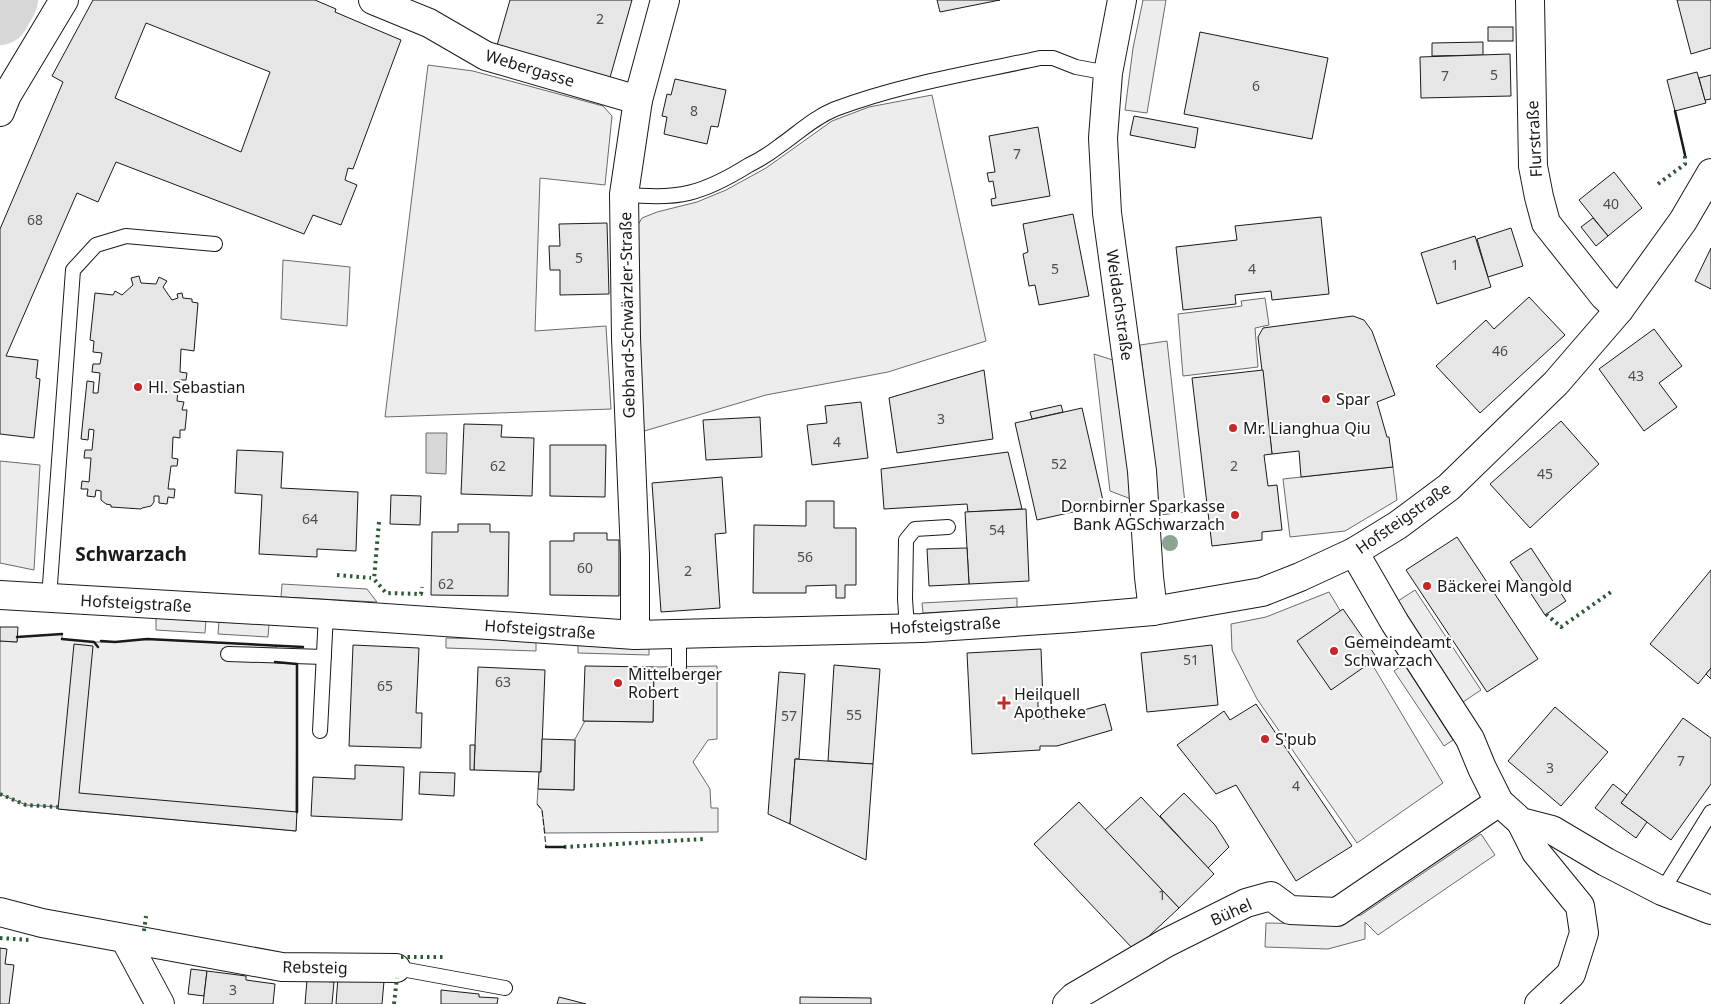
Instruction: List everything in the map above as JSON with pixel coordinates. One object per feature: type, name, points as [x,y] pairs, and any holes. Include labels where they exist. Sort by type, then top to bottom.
[{"type":"street","points":[[0,112],[7,95],[64,0]]},
{"type":"street","name":"Webergasse","points":[[373,0],[429,23],[486,56],[638,100]]},
{"type":"street","name":"Gebhard-Schwärzler-Straße","points":[[635,635],[635,554],[626,338],[624,194],[638,100],[665,0]]},
{"type":"street","name":"Weidachstraße","points":[[1122,0],[1108,73],[1103,138],[1107,213],[1142,471],[1148,577],[1153,611]]},
{"type":"street","name":"Flurstraße","points":[[1530,0],[1533,166],[1546,224],[1604,296],[1619,310]]},
{"type":"street","name":"Hofsteigstraße","points":[[0,595],[326,614],[635,635],[679,635],[907,628],[1153,611],[1262,592],[1354,552],[1398,525],[1449,487],[1556,383],[1619,310],[1683,221],[1711,173]]},
{"type":"street","points":[[1354,552],[1395,623],[1470,739],[1482,768],[1500,802],[1521,822],[1536,852],[1580,906],[1584,934],[1571,974],[1539,1004]]},
{"type":"street","name":"Bühel","points":[[1067,1004],[1074,997],[1166,943],[1246,903],[1271,896],[1290,910],[1337,912],[1500,802]]},
{"type":"street","points":[[1521,822],[1552,830],[1606,862],[1662,891],[1711,910]]},
{"type":"street","name":"Rebsteig","points":[[0,912],[42,923],[282,967],[396,968]]},
{"type":"street","points":[[125,939],[160,1004]]},
{"type":"lane","points":[[624,194],[663,197],[704,190],[722,182],[777,148],[810,123],[832,110],[870,97],[925,83],[1040,58],[1053,58],[1076,68],[1108,73]]},
{"type":"lane","points":[[49,598],[73,270],[96,245],[126,236],[214,244]]},
{"type":"lane","points":[[907,628],[905,599],[906,540],[915,529],[948,527]]},
{"type":"lane","points":[[320,731],[326,614]]},
{"type":"lane","points":[[679,635],[679,667]]},
{"type":"lane","points":[[228,654],[324,657]]},
{"type":"lane","points":[[1662,891],[1711,812]]},
{"type":"lane","name":"Rebsteig","points":[[396,968],[505,988]]},
{"type":"shaded area","points":[[1143,0],[1166,0],[1147,113],[1125,110],[1133,48]]},
{"type":"shaded area","points":[[428,65],[473,71],[603,106],[612,116],[605,185],[540,178],[535,331],[606,326],[611,409],[385,417]]},
{"type":"shaded area","points":[[932,95],[986,341],[888,372],[766,395],[641,432],[635,230],[642,218],[657,212],[697,202],[726,190],[766,168],[832,121],[869,107]]},
{"type":"shaded area","points":[[283,260],[350,267],[347,326],[281,319]]},
{"type":"shaded area","points":[[1265,298],[1269,325],[1255,328],[1258,367],[1183,376],[1178,314],[1242,306],[1241,301]]},
{"type":"shaded area","points":[[1167,341],[1186,512],[1159,515],[1140,345]]},
{"type":"shaded area","points":[[1094,354],[1116,361],[1131,499],[1110,491]]},
{"type":"shaded area","points":[[426,433],[447,433],[446,474],[426,473]]},
{"type":"shaded area","points":[[0,461],[40,465],[34,570],[0,563]]},
{"type":"shaded area","points":[[1393,467],[1397,500],[1345,531],[1290,537],[1283,479]]},
{"type":"shaded area","points":[[282,584],[367,589],[377,602],[281,597]]},
{"type":"shaded area","points":[[1415,590],[1481,690],[1463,702],[1398,601]]},
{"type":"shaded area","points":[[1329,592],[1443,783],[1357,843],[1257,699],[1232,650],[1231,624],[1266,617]]},
{"type":"shaded area","points":[[1017,598],[1017,608],[923,613],[922,603]]},
{"type":"shaded area","points":[[156,617],[206,620],[205,633],[156,630]]},
{"type":"shaded area","points":[[219,621],[269,624],[268,637],[218,634]]},
{"type":"shaded area","points":[[62,634],[62,639],[94,642],[147,639],[276,646],[275,662],[297,664],[296,831],[26,805],[0,794],[0,641],[17,642],[17,637]]},
{"type":"shaded area","points":[[446,638],[536,640],[536,651],[446,648]]},
{"type":"shaded area","points":[[578,642],[649,647],[649,655],[578,653]]},
{"type":"shaded area","points":[[1404,664],[1453,740],[1444,746],[1394,671]]},
{"type":"shaded area","points":[[717,666],[717,739],[708,740],[693,762],[710,789],[711,808],[718,808],[718,832],[545,833],[542,810],[537,804],[538,789],[574,790],[575,739],[585,721],[653,722],[654,667]]},
{"type":"shaded area","points":[[1481,834],[1495,855],[1378,935],[1365,922],[1365,939],[1328,949],[1265,947],[1266,923],[1317,924],[1361,915]]},
{"type":"building","points":[[93,0],[315,0],[336,9],[335,12],[401,40],[353,169],[348,168],[345,180],[357,185],[341,225],[313,215],[304,234],[116,162],[98,202],[77,193],[6,356],[38,360],[36,378],[40,379],[34,438],[0,434],[0,229],[63,82],[52,76]],"holes":[[[146,23],[270,72],[241,152],[115,98]]]},
{"type":"building","points":[[510,0],[632,0],[609,81],[496,49]]},
{"type":"building","points":[[937,0],[1000,0],[940,12]]},
{"type":"building","points":[[1677,0],[1711,0],[1711,48],[1691,54]]},
{"type":"building","points":[[1488,27],[1513,27],[1513,41],[1488,41]]},
{"type":"building","points":[[1200,32],[1328,58],[1312,139],[1184,114]]},
{"type":"building","points":[[1483,42],[1483,55],[1432,56],[1432,43]]},
{"type":"building","points":[[1510,54],[1511,96],[1421,98],[1420,57]]},
{"type":"building","points":[[1697,72],[1706,103],[1675,111],[1667,80]]},
{"type":"building","points":[[1711,75],[1711,99],[1705,100],[1699,78]]},
{"type":"building","points":[[675,79],[726,90],[718,127],[711,126],[707,144],[664,134],[667,117],[662,116],[667,94],[671,95]]},
{"type":"building","points":[[1134,116],[1198,128],[1195,148],[1130,135]]},
{"type":"building","points":[[1038,127],[1050,196],[992,206],[991,199],[996,198],[993,181],[989,182],[987,173],[995,172],[989,136]]},
{"type":"building","points":[[1614,172],[1642,208],[1608,236],[1579,200]]},
{"type":"building","points":[[1073,214],[1089,296],[1039,305],[1035,285],[1029,286],[1023,254],[1028,252],[1023,224]]},
{"type":"building","points":[[1321,217],[1329,294],[1272,300],[1271,291],[1235,295],[1236,304],[1183,310],[1176,247],[1237,240],[1235,226]]},
{"type":"building","points":[[1593,218],[1608,236],[1596,246],[1581,227]]},
{"type":"building","points":[[607,223],[609,294],[560,295],[560,270],[550,270],[549,246],[560,246],[559,224]]},
{"type":"building","points":[[1511,228],[1523,266],[1488,277],[1477,239]]},
{"type":"building","points":[[1475,236],[1491,287],[1437,304],[1421,253]]},
{"type":"building","points":[[1711,248],[1711,289],[1695,281]]},
{"type":"building","name":"Hl. Sebastian","points":[[139,276],[141,283],[156,284],[159,277],[167,281],[163,287],[172,300],[178,298],[177,294],[182,293],[183,298],[192,299],[192,302],[198,303],[194,351],[181,349],[180,372],[187,373],[186,380],[179,380],[177,401],[184,402],[182,410],[187,410],[185,430],[180,430],[180,438],[173,437],[172,458],[178,459],[177,466],[171,466],[168,489],[175,489],[174,498],[168,497],[167,504],[159,503],[159,496],[154,496],[154,502],[151,506],[141,509],[111,507],[111,505],[101,500],[101,491],[96,490],[95,497],[87,496],[88,489],[81,489],[82,481],[89,482],[91,458],[84,458],[85,450],[92,450],[94,430],[89,429],[88,440],[81,439],[87,381],[94,382],[93,393],[98,393],[100,373],[92,372],[93,364],[100,364],[102,353],[93,352],[94,341],[90,340],[95,293],[113,295],[115,291],[122,295],[133,285],[131,278]]},
{"type":"building","points":[[1529,297],[1565,335],[1480,413],[1436,366],[1486,320],[1494,329]]},
{"type":"building","name":"Spar","points":[[1353,316],[1364,320],[1372,331],[1395,395],[1377,402],[1387,437],[1389,437],[1393,467],[1301,477],[1299,451],[1272,454],[1258,337],[1263,328]]},
{"type":"building","points":[[1654,329],[1682,366],[1659,383],[1677,407],[1644,431],[1599,369]]},
{"type":"building","points":[[984,370],[993,439],[897,453],[889,398]]},
{"type":"building","points":[[1263,370],[1272,454],[1264,455],[1268,486],[1277,485],[1282,530],[1262,532],[1262,540],[1212,546],[1192,378]]},
{"type":"building","points":[[861,402],[868,458],[812,465],[807,425],[827,423],[825,406]]},
{"type":"building","points":[[1061,405],[1063,412],[1032,419],[1030,412]]},
{"type":"building","points":[[1082,408],[1104,505],[1037,520],[1015,423]]},
{"type":"building","points":[[760,417],[762,457],[706,460],[703,420]]},
{"type":"building","points":[[1561,421],[1599,464],[1530,528],[1490,484]]},
{"type":"building","points":[[464,424],[502,425],[501,437],[534,438],[532,496],[461,494]]},
{"type":"building","points":[[550,445],[606,445],[605,497],[550,496]]},
{"type":"building","points":[[237,450],[283,452],[281,488],[358,492],[356,551],[317,549],[317,557],[259,554],[262,495],[235,493]]},
{"type":"building","points":[[1008,452],[1022,509],[968,512],[967,504],[884,509],[881,469]]},
{"type":"building","points":[[722,477],[726,533],[715,534],[720,608],[661,612],[652,483]]},
{"type":"building","points":[[391,495],[421,496],[420,525],[390,524]]},
{"type":"building","points":[[806,501],[834,501],[834,528],[856,528],[856,585],[845,585],[845,598],[836,598],[836,585],[806,586],[806,593],[753,593],[754,525],[806,526]]},
{"type":"building","points":[[1026,509],[1029,581],[969,584],[965,512]]},
{"type":"building","points":[[458,524],[490,524],[490,532],[509,532],[508,596],[431,595],[432,532],[458,532]]},
{"type":"building","points":[[574,533],[607,533],[607,540],[619,540],[619,596],[550,595],[550,541],[574,541]]},
{"type":"building","points":[[1457,537],[1538,659],[1487,692],[1406,570]]},
{"type":"building","points":[[967,548],[969,584],[929,586],[927,549]]},
{"type":"building","points":[[1531,548],[1566,601],[1545,615],[1510,562]]},
{"type":"building","points":[[1711,570],[1711,668],[1698,684],[1650,644]]},
{"type":"building","name":"Gemeindeamt Schwarzach","points":[[1343,609],[1377,658],[1331,690],[1297,641]]},
{"type":"building","points":[[0,627],[18,627],[17,642],[0,641]]},
{"type":"building","points":[[74,644],[93,646],[79,793],[297,812],[296,831],[58,809]]},
{"type":"building","points":[[353,645],[419,648],[416,713],[422,713],[421,748],[349,746]]},
{"type":"building","points":[[1212,645],[1218,705],[1147,712],[1141,653]]},
{"type":"building","name":"Heilquell Apotheke","points":[[1041,649],[1043,701],[1038,701],[1038,719],[1056,718],[1105,704],[1112,730],[1057,746],[1040,746],[1040,750],[972,754],[967,653]]},
{"type":"building","points":[[834,665],[880,669],[873,764],[828,761]]},
{"type":"building","points":[[585,666],[654,667],[653,722],[583,721]]},
{"type":"building","points":[[478,667],[545,670],[541,772],[474,770]]},
{"type":"building","points":[[1711,668],[1711,679],[1706,674]]},
{"type":"building","points":[[779,672],[805,674],[799,759],[795,759],[790,824],[768,814]]},
{"type":"building","points":[[1256,704],[1352,846],[1296,881],[1236,785],[1216,794],[1177,745],[1224,711],[1230,720]]},
{"type":"building","points":[[1555,707],[1608,752],[1561,806],[1508,761]]},
{"type":"building","points":[[1683,718],[1711,738],[1711,784],[1671,840],[1621,803]]},
{"type":"building","points":[[542,739],[575,740],[574,790],[538,789],[539,772],[541,772]]},
{"type":"building","points":[[470,745],[475,745],[474,770],[470,770]]},
{"type":"building","points":[[795,759],[873,764],[866,860],[790,824]]},
{"type":"building","points":[[355,765],[404,767],[402,820],[311,816],[313,777],[355,779]]},
{"type":"building","points":[[420,772],[455,773],[454,796],[419,794]]},
{"type":"building","points":[[1613,784],[1627,795],[1621,803],[1647,822],[1636,838],[1595,808]]},
{"type":"building","points":[[1184,793],[1215,825],[1229,847],[1208,868],[1160,816]]},
{"type":"building","points":[[1141,797],[1214,874],[1179,908],[1105,830]]},
{"type":"building","points":[[1079,802],[1179,908],[1134,950],[1034,844]]},
{"type":"building","points":[[0,948],[7,949],[5,964],[14,965],[9,1004],[0,1004]]},
{"type":"building","points":[[191,969],[207,971],[204,996],[188,994]]},
{"type":"building","points":[[207,971],[246,976],[246,980],[275,984],[273,1004],[203,1004]]},
{"type":"building","points":[[338,977],[384,981],[382,1004],[336,1004]]},
{"type":"building","points":[[307,980],[334,982],[332,1004],[305,1004]]},
{"type":"building","points":[[441,990],[479,994],[479,997],[498,998],[497,1004],[441,1004]]},
{"type":"building","points":[[559,997],[586,1004],[557,1004]]},
{"type":"building","points":[[800,997],[871,998],[871,1004],[800,1004]]},
{"type":"waterway","name":"Schwarzach","points":[[0,16],[9,0]]},
{"type":"hedge","points":[[1658,184],[1685,164],[1685,155]]},
{"type":"hedge","points":[[379,522],[374,579],[386,593],[421,594],[422,587]]},
{"type":"hedge","points":[[337,575],[371,578]]},
{"type":"hedge","points":[[1546,614],[1561,627],[1611,592]]},
{"type":"hedge","points":[[0,794],[26,805],[58,807]]},
{"type":"hedge","points":[[564,847],[704,839]]},
{"type":"hedge","points":[[144,931],[146,916]]},
{"type":"hedge","points":[[0,938],[29,940]]},
{"type":"hedge","points":[[401,957],[443,957]]},
{"type":"hedge","points":[[394,1004],[397,978]]},
{"type":"fence","points":[[537,804],[542,810],[546,847]]},
{"type":"wall","points":[[1675,111],[1685,155]]},
{"type":"wall","points":[[17,637],[62,634]]},
{"type":"wall","points":[[62,639],[94,642],[98,647]]},
{"type":"wall","points":[[101,641],[115,642],[147,639],[303,647]]},
{"type":"wall","points":[[275,662],[297,664],[297,812]]},
{"type":"wall","points":[[546,847],[564,847]]},
{"type":"place","name":"Hl. Sebastian","points":[[138,387]]},
{"type":"place","name":"Spar","points":[[1326,399]]},
{"type":"place","name":"Mr. Lianghua Qiu","points":[[1233,428]]},
{"type":"place","name":"Dornbirner Sparkasse Bank AGSchwarzach","points":[[1235,515]]},
{"type":"place","name":"Bäckerei Mangold","points":[[1427,586]]},
{"type":"place","name":"Gemeindeamt Schwarzach","points":[[1334,651]]},
{"type":"place","name":"Mittelberger Robert","points":[[618,683]]},
{"type":"place","name":"Heilquell Apotheke","points":[[1004,703]]},
{"type":"place","name":"S'pub","points":[[1265,739]]},
{"type":"district","name":"Schwarzach","points":[[131,554]]}]
